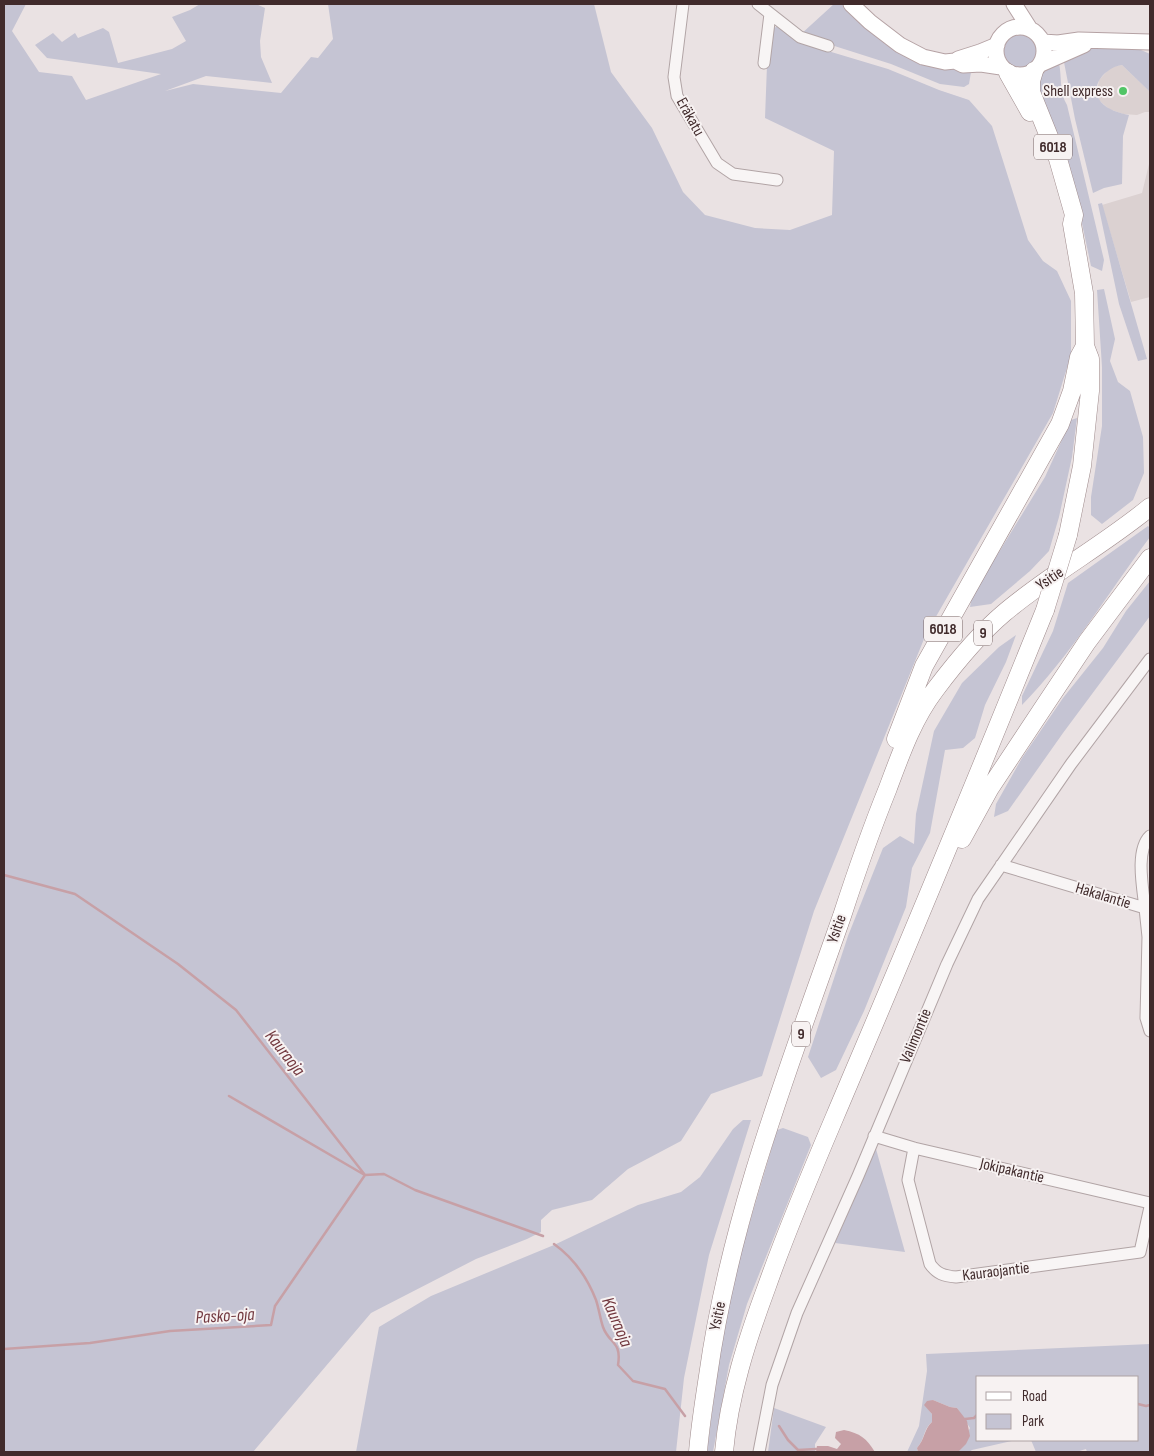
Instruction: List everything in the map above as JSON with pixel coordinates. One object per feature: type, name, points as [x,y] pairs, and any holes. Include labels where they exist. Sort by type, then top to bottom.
[{"type":"highway","name":"6018","points":[[932,882],[1046,610],[1068,535],[1082,466],[1090,391],[1090,359],[1085,346],[1084,293],[1072,224],[1074,215],[1067,187],[1031,92],[1031,81],[1038,68]]},
{"type":"highway","name":"6018","points":[[1005,70],[1029,110],[1049,155],[1067,217],[1072,224]]},
{"type":"highway","name":"6018","points":[[878,812],[882,778],[924,666],[1060,424],[1072,391],[1079,357],[1085,346]]},
{"type":"highway","name":"Ysitie","points":[[698,1452],[714,1332],[730,1258],[750,1183],[878,812],[911,728],[933,692],[964,653],[996,620],[1027,595],[1102,544],[1150,507]]},
{"type":"highway","points":[[724,1452],[726,1427],[736,1380],[750,1331],[783,1240],[932,882],[963,837],[990,788],[1087,642],[1150,558]]},
{"type":"main road","points":[[851,4],[870,22],[900,45],[924,57],[945,62],[955,61],[997,45],[1001,36],[1008,30],[1019,27],[1030,29],[1038,34],[1043,42],[1058,43],[1079,40],[1146,45]]},
{"type":"main road","points":[[1005,4],[1009,16],[1008,30]]},
{"type":"main road","points":[[1014,4],[1030,29]]},
{"type":"main road","name":"6018","points":[[1038,68],[1044,53],[1043,42]]},
{"type":"main road","points":[[955,61],[963,65],[981,64],[1021,76],[1090,42]]},
{"type":"main road","name":"6018","points":[[997,45],[996,56],[1005,70]]},
{"type":"street","name":"Eräkatu","points":[[683,4],[674,77],[677,96],[717,163],[733,174],[777,180]]},
{"type":"street","points":[[758,4],[800,37],[828,46]]},
{"type":"street","points":[[764,62],[770,14]]},
{"type":"street","name":"Valimontie","points":[[759,1452],[772,1385],[797,1313],[858,1176],[951,956],[978,899],[1071,764],[1150,659]]},
{"type":"street","points":[[1145,908],[1141,857],[1150,836]]},
{"type":"street","name":"Hakalantie","points":[[1001,865],[1145,908],[1148,937],[1146,1018],[1150,1031]]},
{"type":"street","name":"Jokipakantie","points":[[874,1136],[914,1148],[1150,1203]]},
{"type":"street","name":"Kauraojantie","points":[[914,1148],[908,1180],[930,1264],[936,1272],[946,1276],[956,1277],[1140,1252],[1150,1207]]},
{"type":"shaded area","points":[[1122,65],[1150,92],[1150,112],[1137,115],[1123,114],[1109,109],[1099,100],[1097,91],[1099,80],[1111,67]]},
{"type":"shaded area","points":[[1150,160],[1150,297],[1131,302],[1102,205],[1142,193]]},
{"type":"shaded area","points":[[933,1400],[957,1408],[967,1421],[970,1436],[966,1444],[958,1452],[918,1452],[917,1448],[932,1422],[932,1414],[924,1405],[927,1401]]},
{"type":"shaded area","points":[[844,1430],[862,1437],[875,1452],[817,1452],[817,1446],[828,1446],[837,1449],[841,1444],[835,1438],[836,1432]]},
{"type":"green space","points":[[4,4],[26,4],[12,31],[39,72],[72,76],[86,100],[161,74],[47,58],[35,45],[53,33],[62,42],[75,33],[78,38],[103,28],[109,32],[118,63],[172,49],[186,41],[172,17],[200,4],[256,4],[265,8],[260,41],[261,57],[272,83],[206,76],[165,91],[193,84],[281,93],[311,57],[318,58],[333,39],[328,4],[594,4],[611,72],[652,128],[683,192],[705,215],[755,228],[790,230],[832,215],[834,151],[765,118],[770,30],[778,26],[798,42],[888,69],[969,100],[992,126],[1028,240],[1043,261],[1057,271],[1071,301],[1071,355],[1053,413],[926,634],[814,911],[762,1076],[711,1094],[681,1141],[628,1169],[592,1200],[552,1210],[541,1220],[541,1232],[476,1259],[371,1313],[253,1452],[4,1452]]},
{"type":"green space","points":[[834,4],[842,4],[878,38],[908,58],[931,66],[966,69],[971,72],[969,84],[964,87],[940,84],[891,64],[800,35]]},
{"type":"green space","points":[[1020,35],[1032,41],[1038,53],[1032,65],[1020,71],[1008,65],[1002,53],[1008,41]]},
{"type":"green space","points":[[1123,46],[1150,54],[1150,92],[1122,65],[1110,69],[1101,78],[1097,90],[1101,102],[1110,109],[1129,115],[1123,136],[1122,184],[1104,188],[1093,193],[1075,119],[1063,57],[1094,47]]},
{"type":"green space","points":[[1059,63],[1064,100],[1067,105],[1104,260],[1102,271],[1091,266],[1080,214],[1036,83],[1044,70]]},
{"type":"green space","points":[[1102,203],[1147,359],[1138,361],[1119,304],[1098,204]]},
{"type":"green space","points":[[1104,289],[1115,339],[1110,361],[1118,382],[1130,391],[1143,437],[1144,473],[1133,500],[1102,524],[1091,515],[1091,497],[1102,426],[1102,367],[1097,290]]},
{"type":"green space","points":[[1077,418],[1072,457],[1059,517],[1049,551],[1030,571],[991,604],[970,607],[972,596],[1045,477],[1071,420]]},
{"type":"green space","points":[[1148,526],[1150,528],[1150,537],[1057,666],[1022,705],[1022,696],[1053,631],[1068,583]]},
{"type":"green space","points":[[1150,581],[1150,616],[1008,811],[994,817],[996,804],[1022,758],[1063,698],[1103,648],[1126,611]]},
{"type":"green space","points":[[1016,635],[1006,662],[985,705],[975,738],[963,748],[945,750],[930,833],[912,868],[906,907],[864,1011],[836,1070],[821,1078],[808,1057],[848,936],[883,848],[900,836],[914,844],[916,814],[934,731],[962,683],[999,647]]},
{"type":"green space","points":[[743,1120],[751,1120],[709,1255],[684,1378],[676,1452],[356,1452],[379,1327],[431,1296],[554,1245],[638,1205],[681,1192],[700,1177],[733,1129]]},
{"type":"green space","points":[[783,1128],[808,1137],[811,1145],[747,1304],[729,1365],[713,1452],[707,1452],[720,1349],[738,1262],[777,1130]]},
{"type":"green space","points":[[876,1149],[905,1252],[835,1243]]},
{"type":"green space","points":[[1150,1344],[1150,1452],[1087,1452],[1086,1449],[1076,1452],[1036,1452],[1031,1441],[1139,1441],[1139,1376],[976,1376],[976,1441],[1012,1441],[969,1452],[958,1452],[970,1428],[957,1408],[933,1400],[925,1405],[932,1414],[932,1422],[917,1448],[918,1452],[907,1452],[919,1426],[927,1371],[926,1354]]},
{"type":"green space","points":[[774,1408],[826,1427],[815,1444],[815,1452],[768,1452]]},
{"type":"waterway","name":"Kauraoja","points":[[4,875],[75,894],[178,964],[236,1010],[365,1175]]},
{"type":"waterway","points":[[229,1096],[363,1174]]},
{"type":"waterway","name":"Kauraoja","points":[[365,1175],[384,1174],[415,1190],[543,1236]]},
{"type":"waterway","name":"Pasko-oja","points":[[4,1349],[90,1343],[170,1331],[271,1325],[275,1306],[365,1175]]},
{"type":"waterway","name":"Kauraoja","points":[[554,1244],[574,1262],[589,1284],[596,1300],[603,1327],[617,1347],[618,1365],[633,1381],[665,1389],[685,1416]]},
{"type":"waterway","name":"Kauraoja","points":[[1139,1404],[1150,1405]]},
{"type":"waterway","name":"Kauraoja","points":[[965,1419],[976,1416]]},
{"type":"waterway","name":"Kauraoja","points":[[779,1426],[788,1440],[798,1450],[816,1449]]},
{"type":"place","name":"Shell express","points":[[1123,91]]}]
